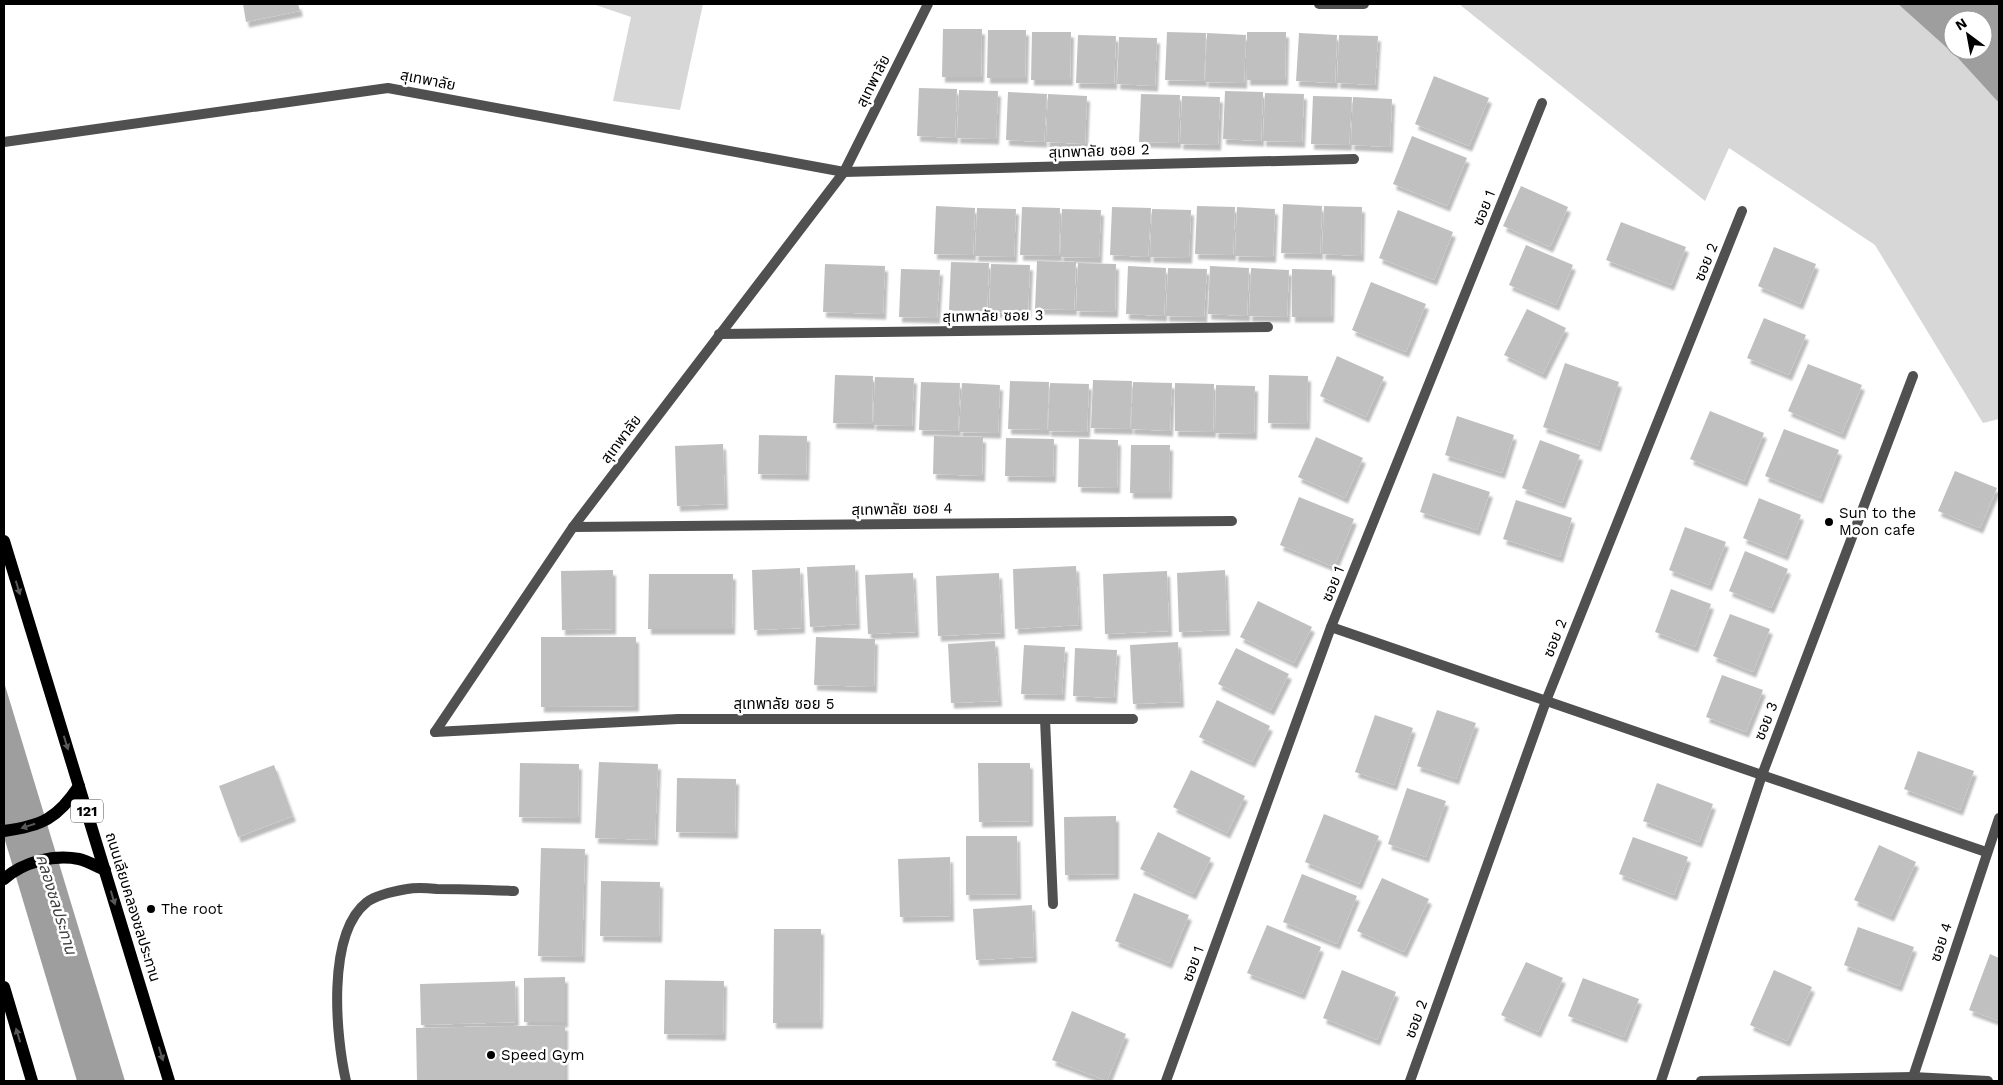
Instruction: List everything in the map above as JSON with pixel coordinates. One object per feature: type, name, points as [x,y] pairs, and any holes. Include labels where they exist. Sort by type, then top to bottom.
[{"type":"main road","name":"ถนนเลียบคลองชลประทาน","points":[[4,541],[169,1081]]},
{"type":"main road","points":[[4,831],[22,828],[51,816],[65,807],[79,786]]},
{"type":"main road","points":[[7,877],[36,862],[68,858],[81,859],[105,870]]},
{"type":"main road","points":[[4,987],[32,1081]]},
{"type":"street","name":"สุเทพาลัย","points":[[435,732],[573,527],[844,172],[928,4]]},
{"type":"street","points":[[1318,4],[1364,4]]},
{"type":"street","name":"สุเทพาลัย","points":[[4,142],[388,88],[844,172]]},
{"type":"street","name":"ซอย 1","points":[[1166,1081],[1331,627],[1542,103]]},
{"type":"street","name":"สุเทพาลัย ซอย 2","points":[[844,172],[1354,159]]},
{"type":"street","name":"ซอย 2","points":[[1410,1081],[1546,701],[1742,211]]},
{"type":"street","name":"สุเทพาลัย ซอย 3","points":[[719,334],[1268,327]]},
{"type":"street","name":"ซอย 3","points":[[1661,1081],[1762,775],[1913,376]]},
{"type":"street","name":"สุเทพาลัย ซอย 4","points":[[573,527],[1232,521]]},
{"type":"street","points":[[1331,627],[1986,852]]},
{"type":"street","name":"สุเทพาลัย ซอย 5","points":[[435,732],[678,719],[1133,719]]},
{"type":"street","points":[[1045,719],[1053,904]]},
{"type":"street","name":"ซอย 4","points":[[1913,1077],[1986,852],[1999,818]]},
{"type":"street","points":[[346,1081],[339,1049],[336,1006],[341,960],[349,928],[359,910],[369,901],[409,888],[514,891]]},
{"type":"street","points":[[1701,1081],[1913,1077],[1988,1081]]},
{"type":"shaded area","points":[[593,4],[703,4],[680,110],[613,101],[631,17]]},
{"type":"shaded area","points":[[1459,4],[1898,4],[1943,44],[1943,60],[1960,60],[1999,103],[1999,419],[1983,423],[1875,245],[1729,148],[1705,201]]},
{"type":"water","points":[[1898,4],[1999,4],[1999,103],[1960,60],[1993,60],[1993,10],[1943,10],[1943,44]]},
{"type":"water","name":"คลองชลประทาน","points":[[4,682],[125,1081],[77,1081],[4,837]]},
{"type":"building","points":[[243,4],[298,4],[300,11],[246,22]]},
{"type":"building","points":[[943,29],[982,29],[981,77],[942,77]]},
{"type":"building","points":[[988,30],[1026,30],[1025,78],[987,78]]},
{"type":"building","points":[[1032,32],[1071,32],[1070,80],[1031,80]]},
{"type":"building","points":[[1167,32],[1206,33],[1204,81],[1165,80]]},
{"type":"building","points":[[1247,32],[1286,32],[1285,80],[1247,80]]},
{"type":"building","points":[[1207,33],[1246,35],[1244,83],[1205,82]]},
{"type":"building","points":[[1299,33],[1337,35],[1335,83],[1296,81]]},
{"type":"building","points":[[1078,35],[1116,36],[1114,84],[1076,83]]},
{"type":"building","points":[[1339,35],[1378,36],[1375,85],[1337,83]]},
{"type":"building","points":[[1119,37],[1157,38],[1155,86],[1117,84]]},
{"type":"building","points":[[1434,76],[1489,98],[1469,146],[1415,124]]},
{"type":"building","points":[[919,88],[957,89],[955,138],[917,136]]},
{"type":"building","points":[[959,90],[998,91],[996,139],[957,138]]},
{"type":"building","points":[[1225,91],[1263,92],[1261,141],[1223,139]]},
{"type":"building","points":[[1008,92],[1047,94],[1044,142],[1006,140]]},
{"type":"building","points":[[1265,93],[1304,94],[1302,142],[1263,141]]},
{"type":"building","points":[[1048,94],[1087,96],[1085,144],[1046,142]]},
{"type":"building","points":[[1141,94],[1180,95],[1178,143],[1139,142]]},
{"type":"building","points":[[1182,96],[1220,97],[1218,145],[1180,144]]},
{"type":"building","points":[[1313,96],[1352,97],[1349,145],[1311,144]]},
{"type":"building","points":[[1353,97],[1392,99],[1390,147],[1351,145]]},
{"type":"building","points":[[1412,136],[1467,158],[1447,206],[1393,184]]},
{"type":"building","points":[[1521,186],[1568,207],[1550,247],[1503,226]]},
{"type":"building","points":[[1283,204],[1322,206],[1320,254],[1281,253]]},
{"type":"building","points":[[936,206],[975,208],[973,255],[934,254]]},
{"type":"building","points":[[1197,206],[1235,207],[1233,255],[1195,254]]},
{"type":"building","points":[[1324,206],[1362,207],[1361,256],[1322,254]]},
{"type":"building","points":[[1022,207],[1060,208],[1059,256],[1020,255]]},
{"type":"building","points":[[1112,207],[1151,208],[1148,257],[1110,255]]},
{"type":"building","points":[[1237,207],[1275,209],[1273,257],[1235,256]]},
{"type":"building","points":[[977,208],[1016,209],[1014,257],[975,256]]},
{"type":"building","points":[[1062,209],[1101,210],[1099,258],[1060,257]]},
{"type":"building","points":[[1152,209],[1191,210],[1189,258],[1150,257]]},
{"type":"building","points":[[1398,210],[1453,232],[1434,280],[1379,258]]},
{"type":"building","points":[[1621,222],[1686,247],[1671,285],[1606,260]]},
{"type":"building","points":[[1526,245],[1573,265],[1556,305],[1509,285]]},
{"type":"building","points":[[1774,247],[1816,264],[1800,304],[1758,286]]},
{"type":"building","points":[[1037,261],[1076,262],[1074,310],[1035,309]]},
{"type":"building","points":[[951,262],[989,263],[987,311],[949,310]]},
{"type":"building","points":[[1078,263],[1116,264],[1115,312],[1076,311]]},
{"type":"building","points":[[825,264],[885,266],[883,314],[823,312]]},
{"type":"building","points":[[991,264],[1030,265],[1028,313],[989,312]]},
{"type":"building","points":[[1128,266],[1166,268],[1164,316],[1126,314]]},
{"type":"building","points":[[1210,266],[1249,268],[1247,316],[1208,314]]},
{"type":"building","points":[[1168,268],[1207,269],[1204,317],[1166,316]]},
{"type":"building","points":[[1251,268],[1289,270],[1287,317],[1249,316]]},
{"type":"building","points":[[901,269],[940,270],[937,318],[899,317]]},
{"type":"building","points":[[1292,269],[1332,270],[1331,317],[1292,317]]},
{"type":"building","points":[[1371,282],[1426,304],[1406,352],[1352,330]]},
{"type":"building","points":[[1527,309],[1566,328],[1543,374],[1504,355]]},
{"type":"building","points":[[1764,318],[1806,335],[1789,375],[1747,358]]},
{"type":"building","points":[[1337,356],[1384,377],[1366,417],[1320,396]]},
{"type":"building","points":[[1565,363],[1619,382],[1598,446],[1543,427]]},
{"type":"building","points":[[1808,364],[1862,385],[1842,434],[1788,411]]},
{"type":"building","points":[[835,375],[873,376],[872,424],[833,423]]},
{"type":"building","points":[[1269,375],[1308,376],[1307,424],[1268,423]]},
{"type":"building","points":[[875,377],[914,378],[912,426],[873,425]]},
{"type":"building","points":[[1093,380],[1132,381],[1130,429],[1091,428]]},
{"type":"building","points":[[1010,381],[1049,382],[1047,430],[1008,429]]},
{"type":"building","points":[[921,382],[960,383],[958,431],[919,430]]},
{"type":"building","points":[[1133,382],[1172,383],[1170,431],[1131,429]]},
{"type":"building","points":[[962,383],[1000,385],[998,433],[959,432]]},
{"type":"building","points":[[1050,383],[1089,384],[1087,432],[1048,431]]},
{"type":"building","points":[[1175,383],[1214,384],[1213,432],[1175,431]]},
{"type":"building","points":[[1216,385],[1255,386],[1254,434],[1215,433]]},
{"type":"building","points":[[1710,411],[1764,433],[1744,481],[1690,459]]},
{"type":"building","points":[[1457,416],[1514,435],[1502,473],[1445,455]]},
{"type":"building","points":[[1784,429],[1839,450],[1820,498],[1765,476]]},
{"type":"building","points":[[759,435],[807,436],[806,475],[758,474]]},
{"type":"building","points":[[934,436],[983,437],[982,476],[933,474]]},
{"type":"building","points":[[1316,437],[1363,458],[1345,498],[1298,477]]},
{"type":"building","points":[[1006,438],[1054,439],[1053,477],[1005,476]]},
{"type":"building","points":[[1079,439],[1118,440],[1117,488],[1078,487]]},
{"type":"building","points":[[1540,440],[1580,455],[1562,503],[1522,488]]},
{"type":"building","points":[[723,444],[725,504],[677,506],[675,446]]},
{"type":"building","points":[[1131,445],[1170,445],[1169,493],[1130,493]]},
{"type":"building","points":[[1955,471],[1997,488],[1980,528],[1938,511]]},
{"type":"building","points":[[1433,473],[1490,492],[1477,530],[1420,512]]},
{"type":"building","points":[[1299,497],[1354,519],[1334,567],[1280,545]]},
{"type":"building","points":[[1759,498],[1801,515],[1785,555],[1743,538]]},
{"type":"building","points":[[1516,500],[1572,518],[1560,557],[1503,539]]},
{"type":"building","points":[[1685,527],[1726,542],[1709,585],[1669,570]]},
{"type":"building","points":[[1745,551],[1788,569],[1771,608],[1729,591]]},
{"type":"building","points":[[855,565],[857,624],[810,627],[807,567]]},
{"type":"building","points":[[1076,566],[1079,625],[1015,629],[1013,569]]},
{"type":"building","points":[[800,568],[802,628],[754,630],[752,570]]},
{"type":"building","points":[[613,570],[613,629],[562,630],[561,571]]},
{"type":"building","points":[[1225,570],[1227,630],[1179,632],[1177,573]]},
{"type":"building","points":[[1167,571],[1169,631],[1105,634],[1103,574]]},
{"type":"building","points":[[913,573],[916,632],[868,634],[865,575]]},
{"type":"building","points":[[999,573],[1002,633],[938,636],[936,576]]},
{"type":"building","points":[[649,574],[733,574],[732,629],[648,629]]},
{"type":"building","points":[[1671,589],[1711,604],[1695,647],[1655,632]]},
{"type":"building","points":[[1258,601],[1312,627],[1294,663],[1240,637]]},
{"type":"building","points":[[1730,614],[1770,629],[1753,672],[1713,656]]},
{"type":"building","points":[[541,637],[636,637],[636,706],[541,707]]},
{"type":"building","points":[[816,637],[875,639],[874,687],[814,685]]},
{"type":"building","points":[[995,641],[999,701],[951,703],[948,644]]},
{"type":"building","points":[[1178,642],[1181,702],[1133,704],[1130,645]]},
{"type":"building","points":[[1024,645],[1065,647],[1062,695],[1021,694]]},
{"type":"building","points":[[1075,648],[1117,650],[1114,698],[1073,696]]},
{"type":"building","points":[[1236,648],[1289,674],[1271,710],[1218,684]]},
{"type":"building","points":[[1722,675],[1763,690],[1746,732],[1706,717]]},
{"type":"building","points":[[1217,700],[1270,726],[1252,762],[1199,737]]},
{"type":"building","points":[[1437,710],[1476,723],[1456,779],[1417,766]]},
{"type":"building","points":[[1375,715],[1413,728],[1394,785],[1355,772]]},
{"type":"building","points":[[1918,751],[1974,771],[1960,810],[1904,789]]},
{"type":"building","points":[[599,762],[658,764],[655,840],[595,838]]},
{"type":"building","points":[[520,763],[579,764],[578,818],[519,817]]},
{"type":"building","points":[[978,763],[1030,763],[1030,821],[979,822]]},
{"type":"building","points":[[274,765],[293,816],[238,837],[219,786]]},
{"type":"building","points":[[1191,770],[1245,796],[1227,833],[1173,807]]},
{"type":"building","points":[[677,778],[736,779],[735,833],[676,832]]},
{"type":"building","points":[[1657,783],[1713,804],[1699,842],[1643,821]]},
{"type":"building","points":[[1407,788],[1446,801],[1426,857],[1388,844]]},
{"type":"building","points":[[1324,814],[1379,836],[1359,884],[1305,862]]},
{"type":"building","points":[[1116,816],[1116,874],[1065,875],[1064,817]]},
{"type":"building","points":[[1158,832],[1211,858],[1193,894],[1140,869]]},
{"type":"building","points":[[966,836],[1017,836],[1018,894],[966,895]]},
{"type":"building","points":[[1633,837],[1688,857],[1674,895],[1619,874]]},
{"type":"building","points":[[1879,845],[1916,862],[1891,916],[1854,900]]},
{"type":"building","points":[[541,848],[585,849],[582,957],[538,956]]},
{"type":"building","points":[[950,857],[951,916],[900,917],[898,859]]},
{"type":"building","points":[[1302,874],[1357,896],[1337,944],[1283,922]]},
{"type":"building","points":[[1382,878],[1429,899],[1404,952],[1357,931]]},
{"type":"building","points":[[601,881],[660,882],[659,937],[600,936]]},
{"type":"building","points":[[1134,893],[1189,915],[1169,963],[1115,941]]},
{"type":"building","points":[[1032,905],[1034,957],[976,960],[973,909]]},
{"type":"building","points":[[1267,925],[1321,947],[1302,994],[1247,973]]},
{"type":"building","points":[[1858,927],[1914,947],[1899,986],[1844,965]]},
{"type":"building","points":[[774,929],[821,929],[820,1023],[773,1023]]},
{"type":"building","points":[[1990,954],[1999,958],[1999,1021],[1969,1010]]},
{"type":"building","points":[[1526,962],[1563,978],[1538,1032],[1501,1015]]},
{"type":"building","points":[[1342,970],[1396,992],[1377,1040],[1323,1018]]},
{"type":"building","points":[[1774,970],[1812,987],[1787,1041],[1750,1025]]},
{"type":"building","points":[[565,977],[565,1022],[524,1022],[524,978]]},
{"type":"building","points":[[1583,978],[1639,999],[1624,1037],[1568,1016]]},
{"type":"building","points":[[665,980],[724,981],[723,1035],[664,1034]]},
{"type":"building","points":[[515,981],[516,1022],[421,1025],[420,984]]},
{"type":"building","points":[[1072,1011],[1126,1034],[1107,1081],[1052,1060]]},
{"type":"building","name":"Speed Gym","points":[[565,1025],[565,1081],[417,1081],[416,1028]]},
{"type":"place","name":"Sun to the Moon cafe","points":[[1829,522]]},
{"type":"place","name":"The root","points":[[151,909]]},
{"type":"place","name":"Speed Gym","points":[[491,1055]]}]
